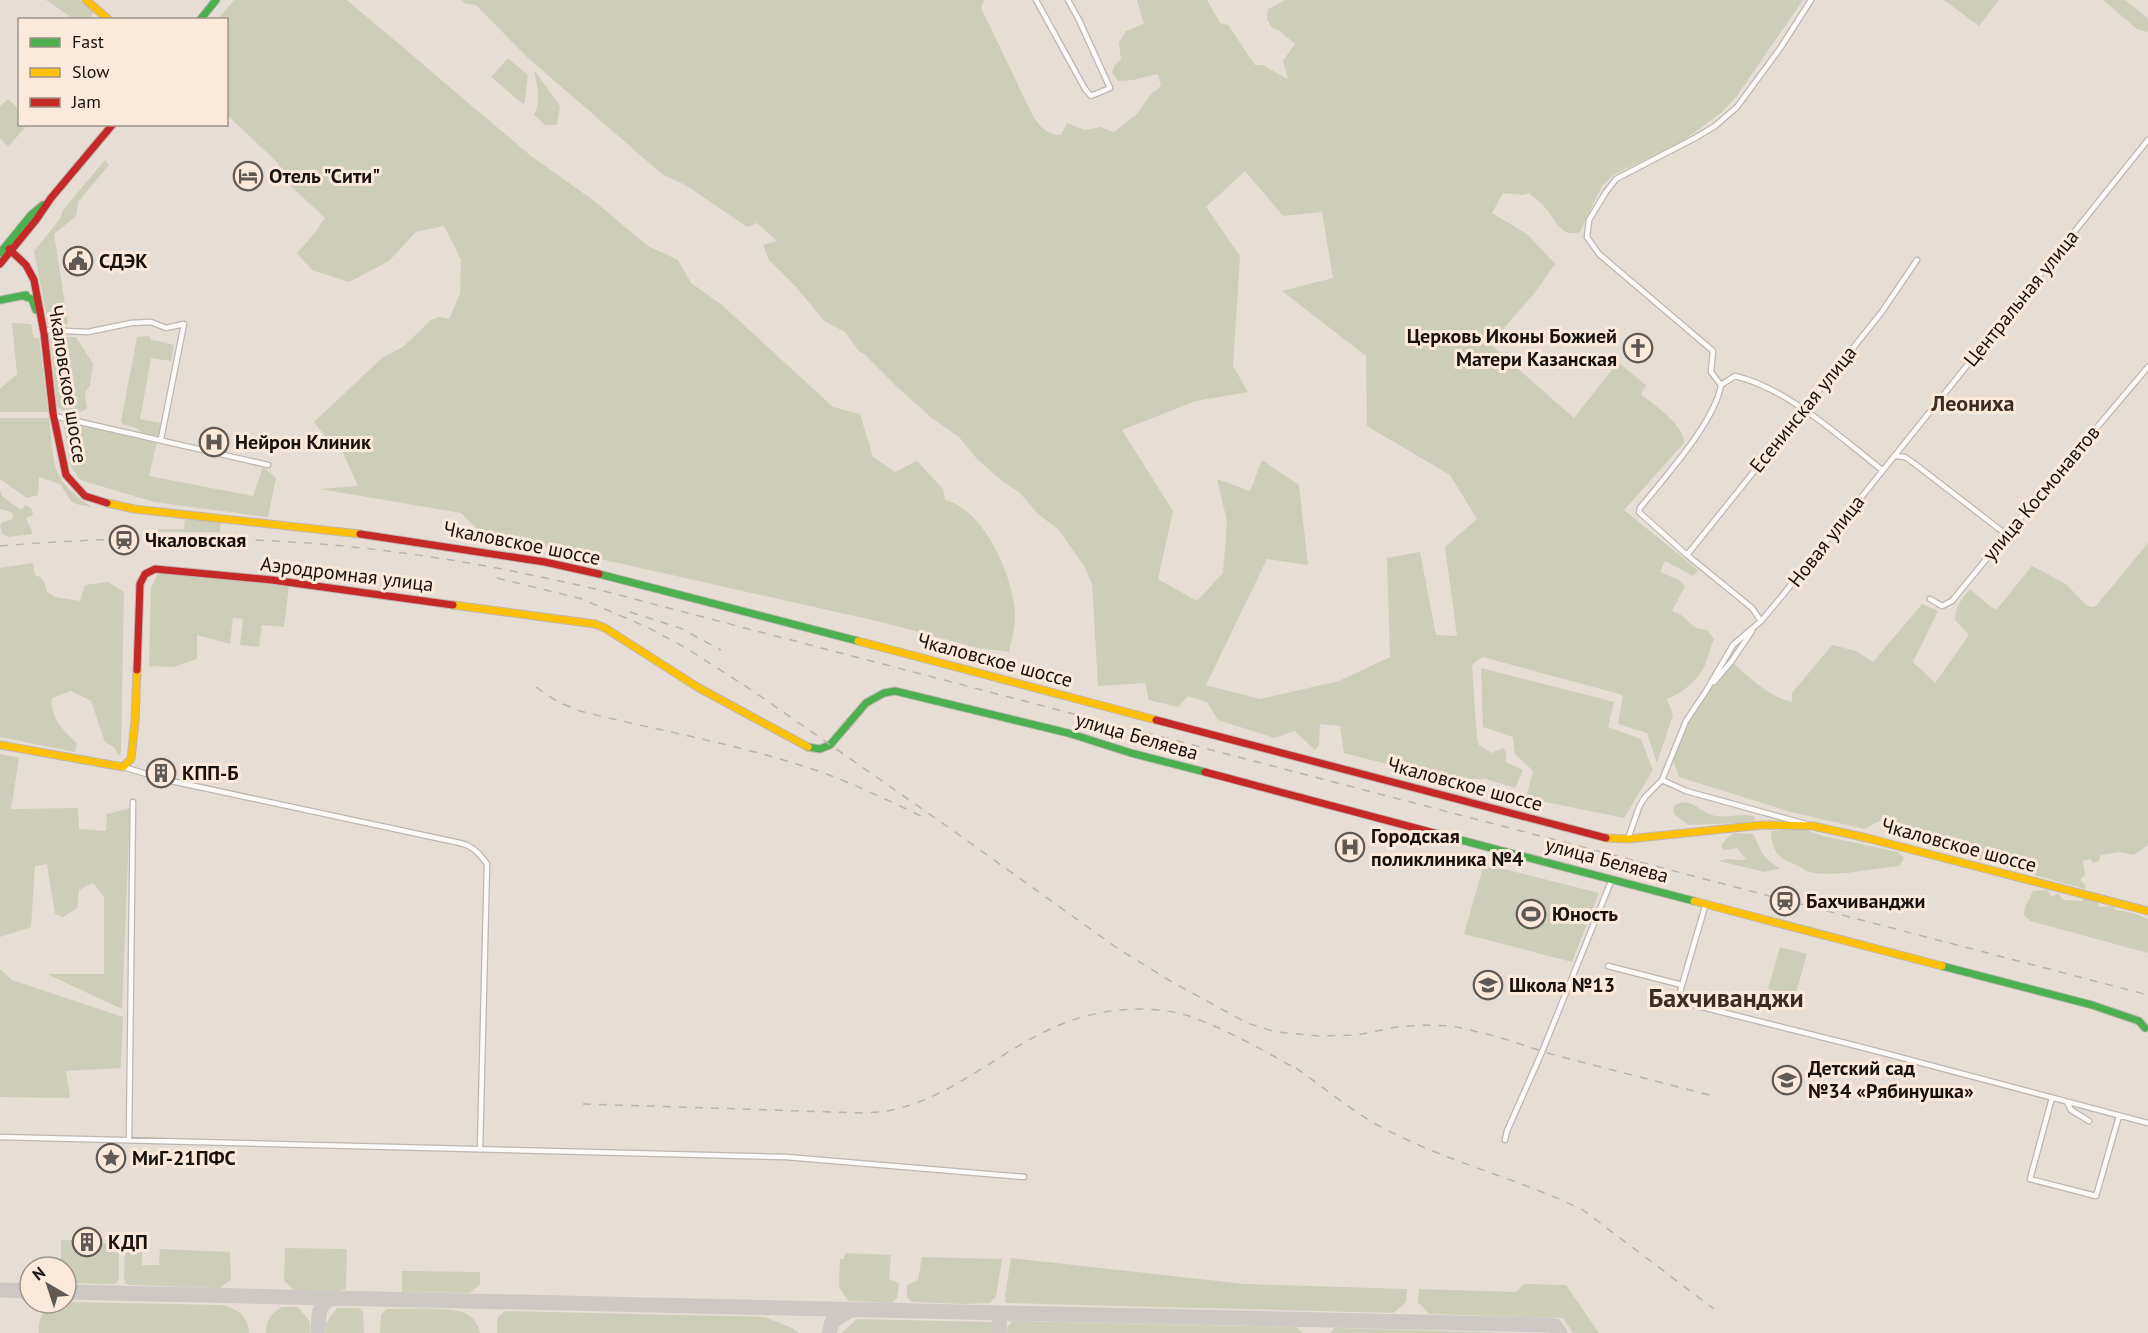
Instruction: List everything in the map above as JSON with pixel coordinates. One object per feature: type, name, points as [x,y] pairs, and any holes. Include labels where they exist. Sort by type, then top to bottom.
[{"type":"street","points":[[86,0],[108,18]]},
{"type":"street","points":[[202,18],[216,0]]},
{"type":"street","points":[[1036,0],[1091,96],[1110,88],[1068,0]]},
{"type":"street","points":[[1721,385],[1711,372],[1713,351],[1599,254],[1587,237],[1589,220],[1616,179],[1695,138],[1715,126],[1737,107],[1781,47],[1811,0]]},
{"type":"street","points":[[5,251],[22,237],[51,198],[111,126]]},
{"type":"street","name":"Центральная улица","points":[[1896,456],[2148,140]]},
{"type":"street","points":[[0,264],[5,251],[31,215],[51,198]]},
{"type":"street","points":[[22,237],[19,253],[24,262]]},
{"type":"street","name":"Чкаловское шоссе","points":[[5,251],[24,262],[34,280],[64,471],[69,480],[85,496],[110,504],[134,509],[366,534],[545,562],[630,581],[1606,838],[1628,839],[1762,825],[1813,826],[2148,911]]},
{"type":"street","points":[[0,264],[12,259],[24,262]]},
{"type":"street","name":"Есенинская улица","points":[[1688,555],[1881,313],[1917,261]]},
{"type":"street","points":[[25,295],[34,286],[34,280]]},
{"type":"street","points":[[0,300],[37,294]]},
{"type":"street","points":[[25,295],[32,299],[43,330],[88,332],[131,323],[151,322],[166,328],[184,324],[161,439]]},
{"type":"street","name":"улица Космонавтов","points":[[1930,598],[1942,606],[1952,601],[2001,541],[2003,532],[2012,528],[2148,367]]},
{"type":"street","points":[[1761,621],[1752,608],[1730,588],[1641,514],[1640,508],[1699,430],[1718,399],[1721,385],[1735,376],[1747,379],[1804,408],[1882,470]]},
{"type":"street","points":[[54,416],[268,465]]},
{"type":"street","points":[[1896,456],[1905,457],[1915,464],[2003,532]]},
{"type":"street","name":"Новая улица","points":[[1628,839],[1645,797],[1662,780],[1686,720],[1733,645],[1761,621],[1882,470],[1896,456]]},
{"type":"street","name":"Аэродромная улица","points":[[123,767],[131,759],[135,722],[140,582],[147,571],[160,567],[595,624],[610,630],[693,685],[802,745],[820,750],[833,742],[862,707],[879,694]]},
{"type":"street","name":"улица Беляева","points":[[879,694],[896,691],[1068,733],[1131,753],[2092,1005],[2139,1021],[2146,1029]]},
{"type":"street","points":[[0,745],[123,767],[159,778],[470,845],[487,864],[480,1149]]},
{"type":"street","points":[[1662,780],[1686,791],[1813,826]]},
{"type":"street","points":[[129,1140],[133,802]]},
{"type":"street","points":[[1762,825],[1764,812]]},
{"type":"street","points":[[1505,1140],[1612,879]]},
{"type":"street","points":[[1706,903],[1678,1001],[2148,1123]]},
{"type":"street","points":[[1608,966],[1682,985]]},
{"type":"street","points":[[2052,1098],[2030,1179],[2096,1196],[2119,1116]]},
{"type":"street","points":[[2067,1102],[2071,1110],[2089,1121]]},
{"type":"street","points":[[0,1137],[786,1157],[1024,1177]]},
{"type":"green space","points":[[46,0],[80,0],[94,11],[90,18],[73,18]]},
{"type":"green space","points":[[234,0],[347,0],[531,156],[593,200],[648,246],[678,260],[691,283],[722,305],[833,407],[860,414],[873,457],[895,472],[917,461],[943,489],[945,500],[960,506],[973,517],[995,549],[1010,586],[1015,623],[1009,652],[978,648],[877,621],[480,532],[461,513],[320,489],[358,486],[340,446],[328,440],[314,422],[382,358],[404,346],[431,320],[439,317],[449,319],[460,294],[461,260],[444,226],[416,232],[389,261],[349,282],[312,270],[297,253],[325,218],[278,174],[279,164],[228,116],[228,18],[219,18]]},
{"type":"green space","points":[[461,0],[984,0],[981,8],[1033,116],[1045,130],[1061,135],[1067,123],[1085,130],[1100,127],[1114,132],[1137,114],[1150,95],[1161,86],[1158,74],[1118,81],[1112,73],[1114,66],[1121,60],[1119,43],[1126,31],[1144,24],[1137,0],[1207,0],[1220,23],[1228,25],[1255,65],[1262,65],[1288,79],[1283,61],[1295,44],[1272,28],[1267,19],[1268,9],[1285,0],[1803,0],[1736,97],[1722,112],[1680,143],[1613,175],[1602,186],[1580,232],[1564,231],[1543,205],[1529,193],[1523,195],[1503,193],[1492,213],[1527,234],[1555,264],[1533,295],[1490,344],[1574,418],[1618,362],[1646,385],[1641,394],[1668,416],[1683,437],[1684,443],[1624,510],[1698,570],[1693,576],[1665,561],[1660,572],[1679,580],[1685,586],[1672,611],[1695,627],[1707,630],[1714,639],[1701,672],[1678,694],[1667,699],[1673,715],[1657,763],[1647,733],[1618,724],[1623,695],[1483,657],[1472,666],[1477,739],[1479,745],[1492,753],[1503,748],[1507,754],[1505,762],[1523,770],[1515,788],[1486,779],[1469,779],[1467,785],[1452,777],[1448,780],[1344,753],[1340,726],[1320,724],[1319,745],[1315,750],[1295,731],[1274,738],[1218,720],[1207,702],[1188,696],[1178,707],[1149,700],[1145,683],[1098,686],[1092,584],[1084,566],[1058,529],[1038,514],[1020,493],[977,459],[959,437],[933,419],[897,387],[859,351],[845,332],[824,321],[798,289],[769,260],[763,245],[777,241],[757,223],[747,227],[687,186],[662,174],[527,57],[476,5],[466,4]],"holes":[[[1245,171],[1283,216],[1322,212],[1333,278],[1282,291],[1366,356],[1367,426],[1450,475],[1477,519],[1445,547],[1457,636],[1436,635],[1420,552],[1387,558],[1390,657],[1339,681],[1260,699],[1206,685],[1267,559],[1308,565],[1299,485],[1262,460],[1250,491],[1217,479],[1227,521],[1223,573],[1197,601],[1158,579],[1173,511],[1122,430],[1196,401],[1248,392],[1233,366],[1240,256],[1206,207]]]},
{"type":"green space","points":[[1944,0],[1999,0],[1979,26]]},
{"type":"green space","points":[[2103,0],[2125,0],[2148,18],[2148,32],[2137,29]]},
{"type":"green space","points":[[508,58],[528,75],[524,105],[491,77]]},
{"type":"green space","points":[[534,70],[560,106],[557,125],[545,125],[534,115],[538,99]]},
{"type":"green space","points":[[8,99],[18,108],[18,126],[26,126],[8,147],[0,138],[0,106]]},
{"type":"green space","points":[[105,160],[109,165],[78,202],[76,216],[54,234],[68,324],[48,324],[34,251],[60,219],[63,210]]},
{"type":"green space","points":[[12,323],[31,324],[34,338],[39,338],[48,412],[0,412],[0,389],[17,374]]},
{"type":"green space","points":[[149,336],[152,341],[174,345],[171,361],[151,358],[140,419],[161,423],[158,436],[142,433],[121,422],[137,337]]},
{"type":"green space","points":[[50,337],[76,337],[93,364],[90,385],[85,393],[87,409],[75,414],[57,406]]},
{"type":"green space","points":[[0,418],[49,418],[54,459],[61,479],[68,488],[92,507],[76,504],[71,501],[60,484],[39,477],[38,495],[27,498],[0,479]]},
{"type":"green space","points":[[63,421],[157,442],[149,476],[253,496],[263,467],[276,478],[268,517],[154,502],[80,480],[70,465]]},
{"type":"green space","points":[[0,491],[2,496],[21,510],[25,505],[31,508],[33,515],[26,518],[33,534],[8,537],[2,534],[0,525],[14,516],[11,512],[0,509]]},
{"type":"green space","points":[[185,519],[221,522],[220,532],[158,532],[158,529],[184,529]]},
{"type":"green space","points":[[2148,543],[2148,845],[2134,855],[2120,852],[2101,855],[2099,861],[2093,863],[2090,859],[2083,861],[2085,875],[2080,880],[2086,886],[2085,889],[1892,835],[1886,830],[1881,820],[1865,829],[1791,812],[1679,777],[1673,760],[1688,722],[1713,686],[1733,663],[1768,691],[1792,702],[1792,693],[1832,645],[1856,651],[1873,662],[1922,604],[1938,611],[1913,662],[1935,683],[1969,635],[1955,620],[1956,611],[1970,589],[1992,608],[1997,609],[2032,566],[2066,584],[2086,605],[2096,606]]},
{"type":"green space","points":[[33,563],[35,575],[42,579],[47,592],[55,597],[80,601],[85,585],[108,582],[124,592],[121,752],[118,755],[115,748],[105,742],[91,701],[71,691],[52,698],[52,705],[58,723],[77,743],[75,752],[0,737],[0,568]]},
{"type":"green space","points":[[158,573],[289,586],[284,627],[262,625],[259,647],[240,645],[243,619],[233,618],[230,644],[197,635],[197,659],[173,667],[149,666],[151,588]]},
{"type":"green space","points":[[1481,668],[1614,702],[1608,727],[1641,739],[1653,770],[1624,818],[1526,798],[1533,771],[1515,754],[1513,737],[1483,727]]},
{"type":"green space","points":[[0,754],[19,758],[11,809],[78,808],[79,829],[106,831],[107,814],[130,808],[122,1009],[47,974],[104,974],[104,897],[93,883],[79,890],[77,908],[63,917],[55,914],[47,864],[35,866],[31,927],[0,937]]},
{"type":"green space","points":[[1685,802],[1715,816],[1748,815],[1753,816],[1756,820],[1743,823],[1688,825],[1674,814],[1673,808],[1676,804]]},
{"type":"green space","points":[[1803,829],[1823,836],[1898,852],[1904,858],[1899,866],[1830,874],[1809,872],[1785,860],[1777,853],[1771,831]]},
{"type":"green space","points":[[1734,833],[1753,834],[1765,857],[1780,868],[1765,872],[1719,861],[1746,859],[1737,848],[1724,850],[1721,846]]},
{"type":"green space","name":"Юность","points":[[1484,864],[1599,893],[1572,962],[1464,934]]},
{"type":"green space","points":[[2047,890],[2052,897],[2058,893],[2063,900],[2081,901],[2085,898],[2098,901],[2099,907],[2114,906],[2116,910],[2148,919],[2148,953],[2030,921],[2024,915],[2025,907],[2033,891]]},
{"type":"green space","points":[[1780,947],[1807,954],[1795,996],[1768,989]]},
{"type":"green space","points":[[0,969],[12,980],[123,1017],[121,1068],[66,1071],[70,1098],[0,1097]]},
{"type":"green space","points":[[61,1240],[78,1240],[81,1248],[87,1250],[95,1243],[119,1244],[119,1279],[115,1284],[78,1283],[78,1255],[61,1255]]},
{"type":"green space","points":[[125,1244],[136,1244],[142,1247],[142,1265],[159,1265],[160,1249],[230,1252],[231,1280],[219,1288],[130,1285],[125,1283],[124,1278]]},
{"type":"green space","points":[[285,1248],[347,1249],[346,1289],[339,1291],[294,1290],[284,1281]]},
{"type":"green space","points":[[845,1253],[891,1255],[889,1279],[899,1283],[897,1298],[892,1303],[848,1301],[839,1287],[840,1259],[844,1259]]},
{"type":"green space","points":[[922,1257],[1002,1259],[996,1297],[989,1303],[912,1302],[907,1297],[907,1285],[918,1280]]},
{"type":"green space","points":[[1011,1258],[1245,1284],[1407,1289],[1406,1302],[1393,1313],[1006,1303],[1005,1295]]},
{"type":"green space","points":[[402,1271],[480,1272],[480,1284],[470,1293],[402,1292]]},
{"type":"green space","points":[[1524,1284],[1566,1285],[1599,1333],[1573,1333],[1563,1318],[1429,1314],[1418,1302],[1419,1289],[1516,1292]]},
{"type":"green space","points":[[78,1302],[222,1305],[244,1317],[249,1333],[39,1333],[42,1315],[78,1315]]},
{"type":"green space","points":[[282,1307],[298,1307],[310,1322],[310,1333],[266,1333],[270,1317]]},
{"type":"green space","points":[[337,1308],[358,1308],[363,1311],[364,1333],[326,1333],[326,1323]]},
{"type":"green space","points":[[387,1309],[461,1311],[474,1320],[480,1333],[380,1333],[381,1314]]},
{"type":"green space","points":[[505,1311],[765,1317],[799,1333],[497,1333],[497,1318]]},
{"type":"green space","points":[[857,1319],[991,1322],[994,1326],[994,1333],[842,1333]]},
{"type":"green space","points":[[1012,1321],[1297,1327],[1302,1333],[1007,1333],[1007,1328]]},
{"type":"green space","points":[[1334,1328],[1513,1333],[1331,1333]]},
{"type":"taxiway","points":[[0,1290],[18,1291]]},
{"type":"taxiway","points":[[78,1292],[1549,1325],[1555,1326],[1560,1333]]},
{"type":"taxiway","points":[[318,1333],[321,1307],[334,1298]]},
{"type":"taxiway","points":[[829,1333],[832,1322],[850,1310]]},
{"type":"taxiway","points":[[999,1333],[1000,1314]]},
{"type":"railway","points":[[0,546],[162,538],[270,541],[377,550],[494,567],[596,589],[2148,995]]},
{"type":"railway","points":[[497,578],[582,599],[649,628],[686,648],[753,691],[1117,948],[1172,982],[1247,1023],[1276,1032],[1319,1036],[1357,1035],[1396,1027],[1453,1026],[1717,1097]]},
{"type":"railway","points":[[630,612],[680,628],[721,650]]},
{"type":"railway","points":[[536,687],[558,702],[580,711],[778,758],[821,772],[923,817]]},
{"type":"railway","points":[[583,1104],[865,1113],[888,1111],[938,1094],[1052,1028],[1103,1012],[1142,1009],[1180,1013],[1192,1017],[1234,1035],[1302,1072]]},
{"type":"railway","points":[[1296,1068],[1375,1124],[1411,1142],[1535,1189],[1583,1210],[1714,1309]]},
{"type":"traffic: fast","points":[[202,18],[216,0]]},
{"type":"traffic: fast","points":[[0,253],[31,215],[43,205]]},
{"type":"traffic: fast","points":[[0,300],[26,295]]},
{"type":"traffic: fast","points":[[23,296],[32,299],[36,310]]},
{"type":"traffic: fast","points":[[599,574],[858,641]]},
{"type":"traffic: fast","points":[[808,747],[820,749],[830,745],[866,703],[884,693],[895,691],[1068,733],[1131,753],[1205,772]]},
{"type":"traffic: fast","points":[[1438,834],[1694,901]]},
{"type":"traffic: fast","points":[[1942,966],[2092,1005],[2139,1021],[2145,1028]]},
{"type":"traffic: slow","points":[[86,0],[107,18]]},
{"type":"traffic: slow","points":[[107,503],[134,509],[360,534]]},
{"type":"traffic: slow","points":[[453,605],[595,624],[605,628],[699,688],[808,747]]},
{"type":"traffic: slow","points":[[858,641],[1156,720]]},
{"type":"traffic: slow","points":[[0,745],[123,767],[131,759],[137,670]]},
{"type":"traffic: slow","points":[[1606,838],[1628,839],[1762,825],[1813,826],[2148,911]]},
{"type":"traffic: slow","points":[[1694,901],[1942,966]]},
{"type":"traffic: jam","points":[[0,264],[111,126]]},
{"type":"traffic: jam","points":[[9,249],[26,265],[34,280],[44,333],[53,413],[66,475],[85,496],[107,503]]},
{"type":"traffic: jam","points":[[360,534],[545,562],[599,574]]},
{"type":"traffic: jam","points":[[137,670],[140,584],[145,574],[155,569],[272,580],[453,605]]},
{"type":"traffic: jam","points":[[1156,720],[1606,838]]},
{"type":"traffic: jam","points":[[1205,772],[1438,834]]},
{"type":"place","name":"Отель \"Сити\"","points":[[248,176]]},
{"type":"place","name":"СДЭК","points":[[78,261]]},
{"type":"place","name":"Церковь Иконы Божией Матери Казанская","points":[[1638,348]]},
{"type":"place","name":"Нейрон Клиник","points":[[214,442]]},
{"type":"place","name":"Чкаловская","points":[[124,540]]},
{"type":"place","name":"КПП-Б","points":[[161,773]]},
{"type":"place","name":"Городская поликлиника №4","points":[[1350,847]]},
{"type":"place","name":"Бахчиванджи","points":[[1785,901]]},
{"type":"place","name":"Юность","points":[[1531,914]]},
{"type":"place","name":"Школа №13","points":[[1488,985]]},
{"type":"place","name":"Детский сад №34 «Рябинушка»","points":[[1787,1080]]},
{"type":"place","name":"МиГ-21ПФС","points":[[111,1158]]},
{"type":"place","name":"КДП","points":[[87,1242]]},
{"type":"district","name":"Леониха","points":[[1973,403]]},
{"type":"district","name":"Бахчиванджи","points":[[1726,997]]}]
